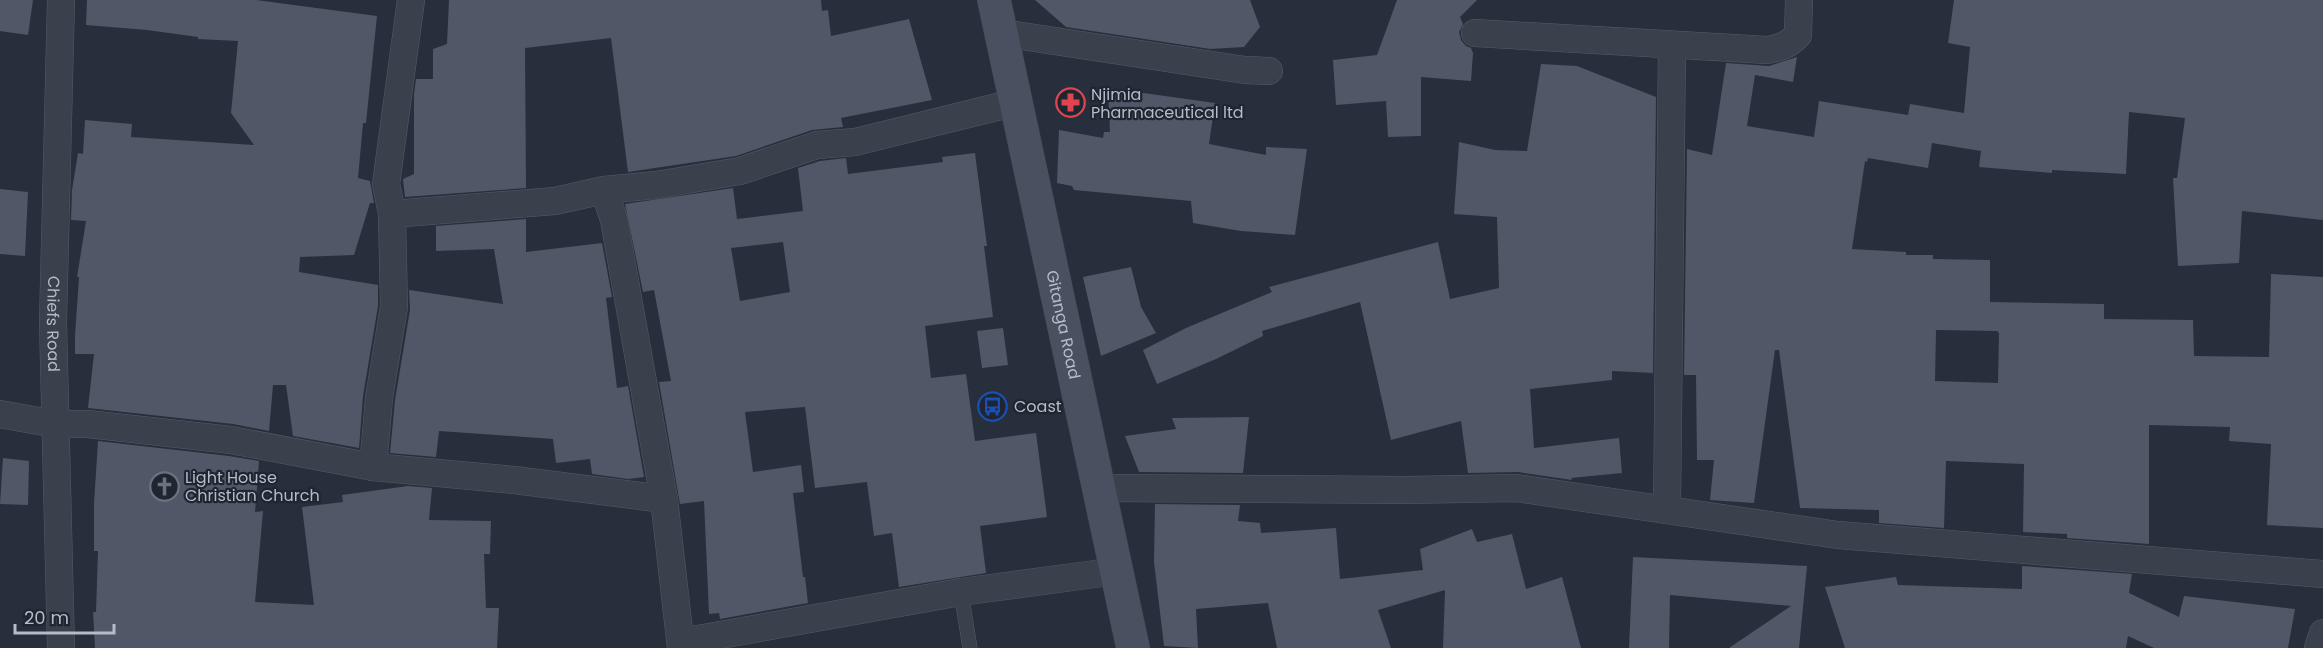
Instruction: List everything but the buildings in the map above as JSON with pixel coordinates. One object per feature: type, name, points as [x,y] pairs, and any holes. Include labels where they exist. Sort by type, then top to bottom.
[{"type":"main road","name":"Gitanga Road","points":[[994,0],[1101,488],[1133,648]]},
{"type":"street","name":"Chiefs Road","points":[[60,0],[53,322],[61,648]]},
{"type":"street","points":[[373,467],[379,398],[394,307],[392,214],[386,184],[411,0]]},
{"type":"street","points":[[1475,33],[1752,51],[1780,48],[1798,35],[1798,0]]},
{"type":"street","points":[[1002,33],[1245,70],[1269,71]]},
{"type":"street","points":[[1667,510],[1671,46]]},
{"type":"street","points":[[392,214],[555,201],[604,190],[656,185],[740,171],[817,145],[855,142],[1017,102]]},
{"type":"street","points":[[604,190],[614,220],[664,500],[681,645],[961,592],[1117,571]]},
{"type":"street","points":[[0,414],[55,424],[87,424],[231,440],[373,467],[514,480],[664,500]]},
{"type":"street","points":[[1101,488],[1406,490],[1516,488],[1838,535],[2323,574]]},
{"type":"street","points":[[2318,648],[2323,633]]},
{"type":"lane","points":[[961,592],[970,648]]},
{"type":"place","name":"Njimia Pharmaceutical ltd","points":[[1070,103]]},
{"type":"place","name":"Coast","points":[[993,406]]},
{"type":"place","name":"Light House Christian Church","points":[[164,486]]}]
